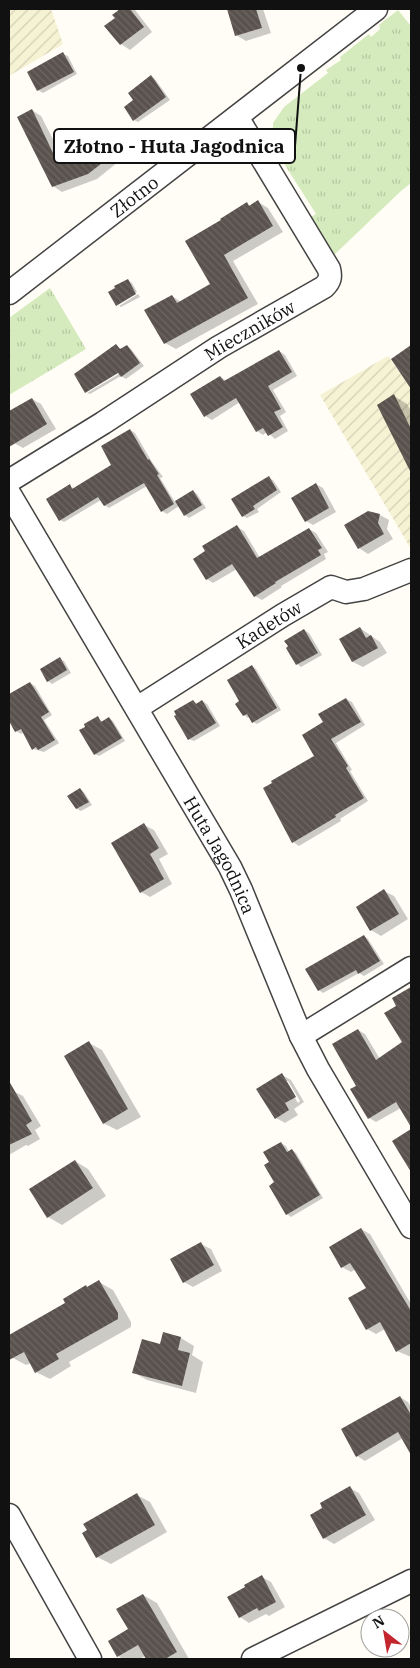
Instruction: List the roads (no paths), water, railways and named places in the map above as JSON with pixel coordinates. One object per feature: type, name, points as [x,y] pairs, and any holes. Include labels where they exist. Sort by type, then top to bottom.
[{"type":"street","name":"Złotno","points":[[9,293],[376,9]]},
{"type":"street","name":"Mieczników","points":[[9,481],[103,423],[185,368],[324,287],[329,282],[329,269],[237,117]]},
{"type":"street","name":"Huta Jagodnica","points":[[9,493],[230,867],[301,1036],[318,1069],[411,1227]]},
{"type":"street","name":"Kadetów","points":[[137,708],[283,615],[331,587],[346,592],[364,589],[411,570]]},
{"type":"street","points":[[301,1036],[411,968]]},
{"type":"street","points":[[9,1515],[90,1659]]},
{"type":"street","points":[[253,1659],[411,1581]]},
{"type":"place","name":"Złotno - Huta Jagodnica","points":[[301,68]]}]
